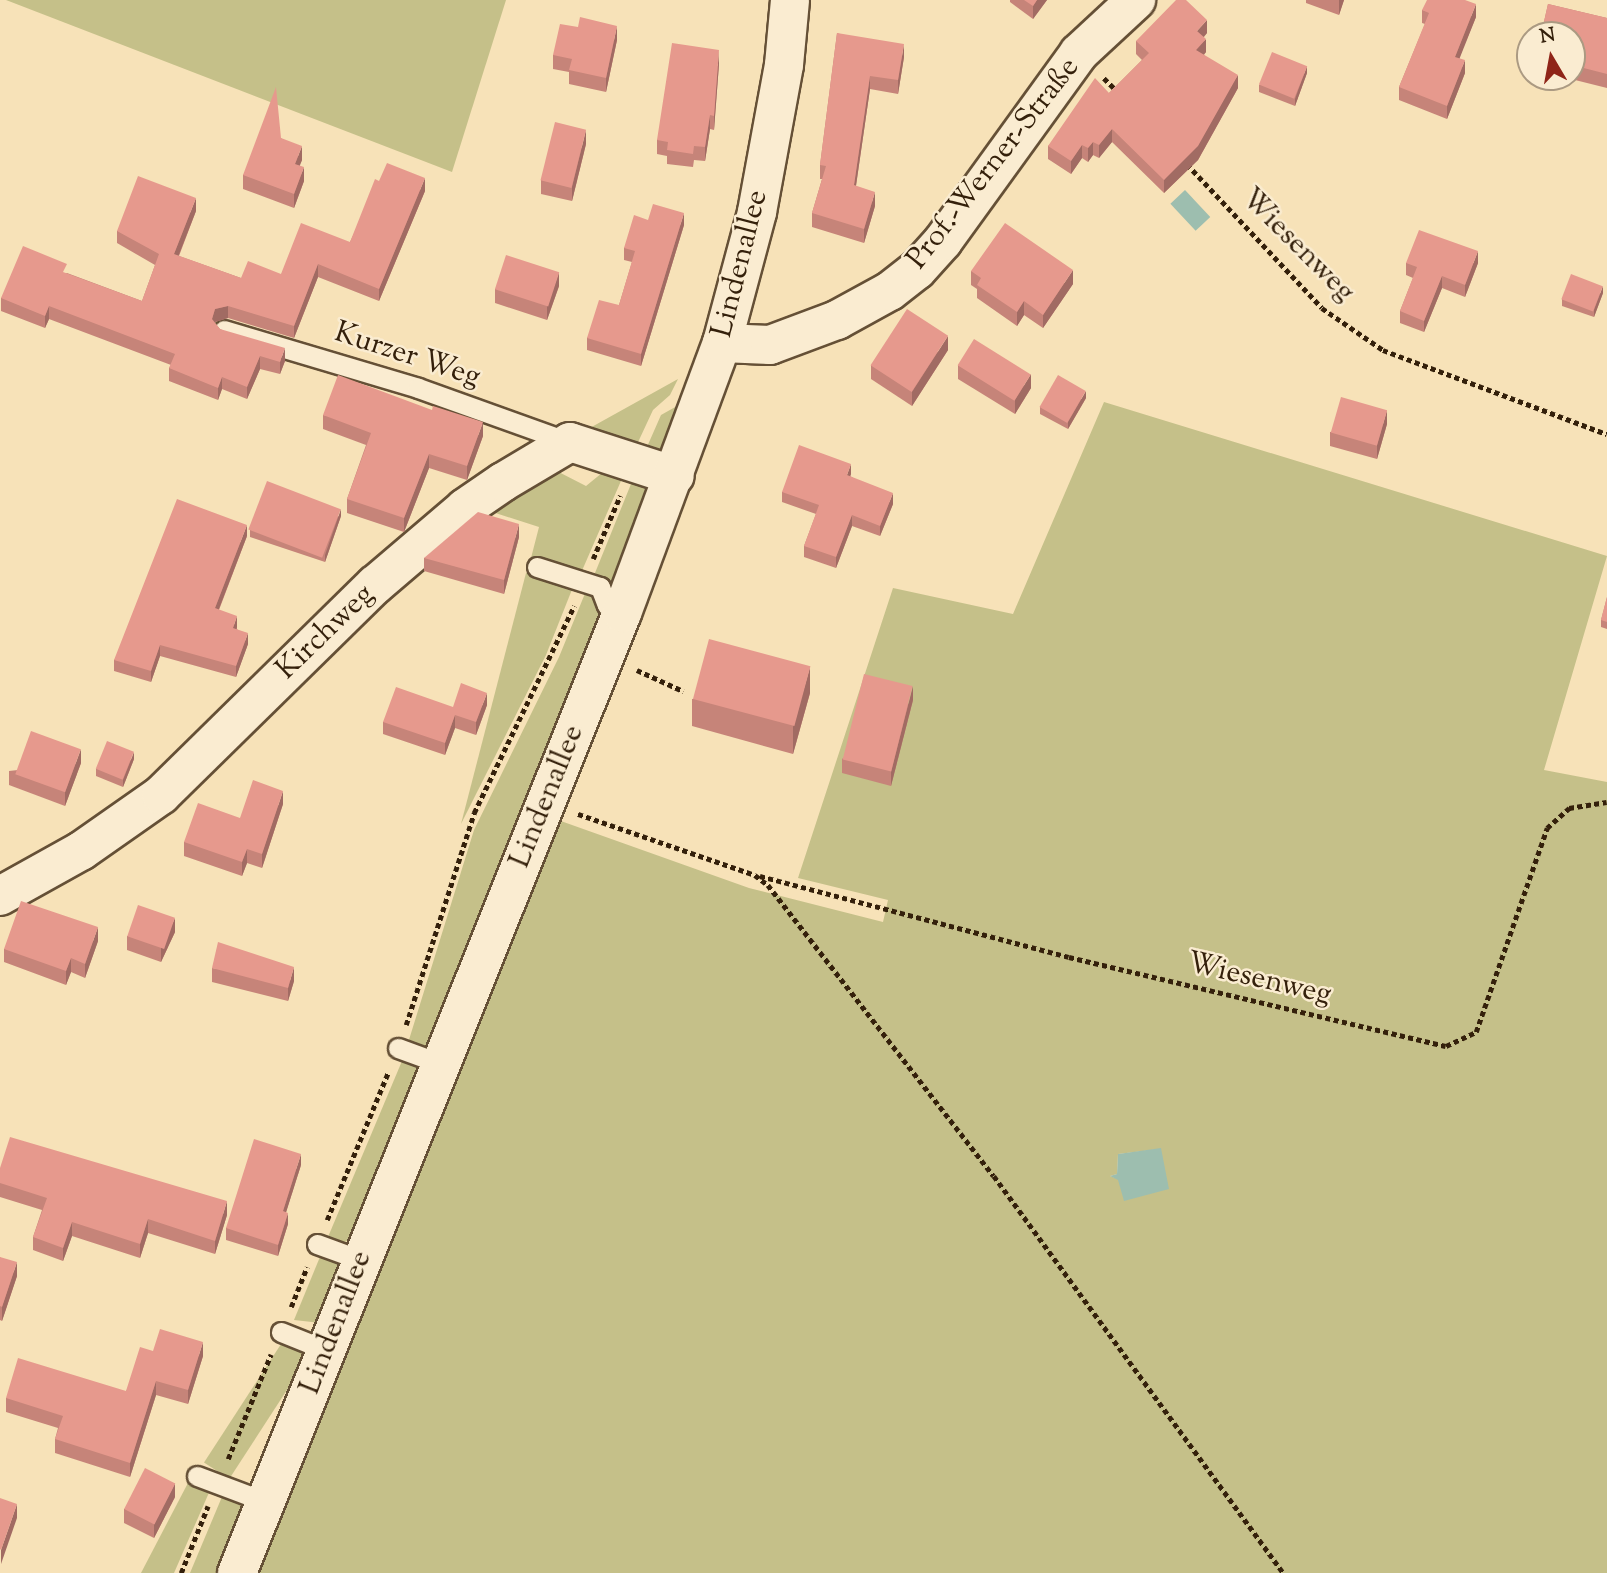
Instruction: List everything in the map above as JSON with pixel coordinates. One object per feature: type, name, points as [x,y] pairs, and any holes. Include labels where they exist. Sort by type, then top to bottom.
[{"type":"street","name":"Lindenallee","points":[[237,1573],[439,1063],[622,613],[675,476],[722,343],[757,212],[784,65],[790,0]]},
{"type":"street","name":"Prof.-Werner-Straße","points":[[722,343],[770,345],[826,324],[890,291],[917,270],[943,241],[1079,53],[1136,0]]},
{"type":"street","points":[[570,442],[675,476]]},
{"type":"street","name":"Kirchweg","points":[[0,896],[81,851],[161,795],[375,584],[465,508],[570,442]]},
{"type":"lane","name":"Kurzer Weg","points":[[224,330],[418,388],[570,442]]},
{"type":"lane","points":[[537,567],[600,587],[607,605],[622,613]]},
{"type":"lane","points":[[398,1048],[439,1063]]},
{"type":"lane","points":[[317,1244],[361,1260]]},
{"type":"lane","points":[[281,1332],[327,1350]]},
{"type":"lane","points":[[197,1476],[266,1502]]},
{"type":"path","points":[[1079,53],[1123,97]]},
{"type":"path","name":"Wiesenweg","points":[[1185,162],[1322,308],[1383,351],[1607,434]]},
{"type":"path","points":[[181,1573],[398,1048],[474,813],[553,656],[635,462]]},
{"type":"path","points":[[604,657],[683,691]]},
{"type":"path","name":"Wiesenweg","points":[[545,803],[755,875],[1069,957],[1446,1046],[1476,1032],[1547,828],[1569,808],[1607,803]]},
{"type":"path","points":[[755,875],[994,1176],[1283,1573]]},
{"type":"shaded area","points":[[6,0],[506,0],[452,172]]},
{"type":"shaded area","points":[[1185,190],[1210,217],[1196,231],[1170,204]]},
{"type":"shaded area","points":[[678,379],[670,395],[653,410],[633,453],[579,434]]},
{"type":"shaded area","points":[[690,390],[663,462],[643,456],[661,415],[677,406]]},
{"type":"shaded area","points":[[1104,402],[1607,556],[1544,770],[1607,782],[1607,1573],[256,1573],[558,820],[749,888],[883,922],[888,900],[798,878],[893,588],[1013,614]],"holes":[[[1160,1149],[1118,1179],[1110,1176],[1117,1174],[1118,1154]]]},
{"type":"shaded area","points":[[545,465],[586,486],[608,468],[624,474],[581,573],[531,558],[539,527],[477,507]]},
{"type":"shaded area","points":[[633,479],[647,484],[652,494],[613,594],[595,573]]},
{"type":"shaded area","points":[[526,573],[573,587],[546,655],[461,824]]},
{"type":"shaded area","points":[[586,591],[597,593],[604,616],[431,1048],[408,1043],[474,830],[559,657]]},
{"type":"shaded area","points":[[402,1061],[418,1067],[418,1073],[353,1237],[345,1242],[328,1237]]},
{"type":"shaded area","points":[[1161,1148],[1169,1189],[1124,1201],[1118,1180],[1110,1176],[1117,1174],[1118,1154]]},
{"type":"shaded area","points":[[322,1252],[344,1263],[321,1323],[294,1320]]},
{"type":"shaded area","points":[[283,1341],[308,1357],[229,1479],[204,1463]]},
{"type":"shaded area","points":[[189,1481],[211,1488],[174,1573],[141,1573]]},
{"type":"shaded area","points":[[224,1492],[246,1508],[220,1573],[190,1573]]},
{"type":"building","points":[[1024,0],[1037,0],[1033,6]]},
{"type":"building","points":[[1176,0],[1186,0],[1207,20],[1197,31],[1206,39],[1196,50],[1238,75],[1198,146],[1164,180],[1112,129],[1099,145],[1093,142],[1088,148],[1082,145],[1071,161],[1048,146],[1095,78],[1109,93],[1149,53],[1136,41]]},
{"type":"building","points":[[1427,0],[1465,0],[1476,4],[1455,57],[1465,60],[1447,106],[1399,87],[1429,13],[1422,10]]},
{"type":"building","points":[[1548,4],[1607,18],[1607,74],[1586,69],[1586,21],[1544,21]]},
{"type":"building","points":[[580,17],[617,26],[606,78],[569,70],[572,59],[553,55],[560,24],[578,27]]},
{"type":"building","points":[[837,33],[904,44],[898,80],[870,76],[854,185],[875,192],[864,229],[812,213],[826,166],[820,165]]},
{"type":"building","points":[[672,43],[719,50],[714,116],[710,115],[705,147],[694,146],[693,154],[667,150],[668,142],[657,140]]},
{"type":"building","points":[[1272,52],[1307,66],[1294,99],[1259,84]]},
{"type":"building","points":[[276,87],[281,138],[302,146],[295,164],[304,167],[294,194],[243,175]]},
{"type":"building","points":[[555,122],[586,130],[572,188],[540,180]]},
{"type":"building","points":[[387,163],[425,178],[379,289],[318,264],[294,326],[228,306],[215,309],[212,319],[220,329],[285,348],[280,362],[260,356],[247,387],[222,377],[218,388],[169,368],[175,354],[49,306],[45,316],[1,298],[23,246],[67,264],[63,272],[142,301],[159,254],[117,231],[138,176],[196,198],[174,254],[241,278],[248,261],[281,274],[301,223],[350,242],[375,179],[379,181]]},
{"type":"building","points":[[653,204],[684,213],[641,354],[587,338],[599,300],[619,305],[635,251],[624,248],[634,215],[648,220]]},
{"type":"building","points":[[1005,223],[1073,270],[1043,315],[1024,301],[1017,312],[977,285],[981,278],[971,271]]},
{"type":"building","points":[[1419,230],[1478,251],[1465,285],[1442,276],[1424,321],[1400,311],[1417,267],[1406,263]]},
{"type":"building","points":[[506,255],[559,272],[548,307],[495,289]]},
{"type":"building","points":[[1571,274],[1603,286],[1593,311],[1561,299]]},
{"type":"building","points":[[907,309],[948,336],[912,392],[871,365]]},
{"type":"building","points":[[974,339],[1031,375],[1014,401],[958,365]]},
{"type":"building","points":[[338,375],[432,410],[433,406],[483,422],[467,466],[429,454],[404,518],[347,499],[371,433],[323,415]]},
{"type":"building","points":[[1058,375],[1086,391],[1067,423],[1040,407]]},
{"type":"building","points":[[1341,397],[1387,410],[1377,446],[1331,433]]},
{"type":"building","points":[[799,445],[851,464],[847,475],[893,493],[880,526],[852,515],[836,557],[804,546],[819,505],[782,492]]},
{"type":"building","points":[[267,481],[341,509],[322,558],[248,530]]},
{"type":"building","points":[[177,499],[247,525],[215,608],[237,616],[233,628],[248,633],[236,666],[160,645],[151,671],[114,660]]},
{"type":"building","points":[[478,512],[519,524],[504,580],[424,558]]},
{"type":"building","points":[[1607,597],[1607,622],[1601,620]]},
{"type":"building","points":[[709,639],[810,666],[794,726],[693,699]]},
{"type":"building","points":[[864,674],[913,686],[891,771],[843,759]]},
{"type":"building","points":[[461,683],[487,693],[476,722],[455,715],[445,743],[383,722],[396,687],[453,707]]},
{"type":"building","points":[[31,731],[81,749],[65,792],[15,774]]},
{"type":"building","points":[[107,741],[134,752],[123,780],[96,769]]},
{"type":"building","points":[[253,780],[283,791],[262,854],[247,849],[242,862],[184,842],[198,803],[240,818]]},
{"type":"building","points":[[21,901],[98,927],[85,964],[71,958],[66,971],[4,949]]},
{"type":"building","points":[[138,905],[175,918],[164,949],[127,936]]},
{"type":"building","points":[[218,942],[294,967],[288,988],[212,968]]},
{"type":"building","points":[[10,1137],[227,1201],[215,1241],[148,1219],[140,1244],[72,1222],[63,1248],[33,1237],[47,1198],[0,1183],[0,1168]]},
{"type":"building","points":[[254,1139],[301,1154],[283,1211],[288,1213],[278,1245],[226,1228]]},
{"type":"building","points":[[0,1257],[17,1262],[2,1307],[0,1306]]},
{"type":"building","points":[[160,1329],[203,1342],[188,1390],[156,1381],[130,1463],[55,1439],[63,1416],[6,1398],[18,1358],[126,1391],[140,1347],[153,1351]]},
{"type":"building","points":[[145,1468],[175,1483],[154,1524],[124,1509]]},
{"type":"building","points":[[0,1498],[17,1504],[1,1550],[0,1549]]}]
